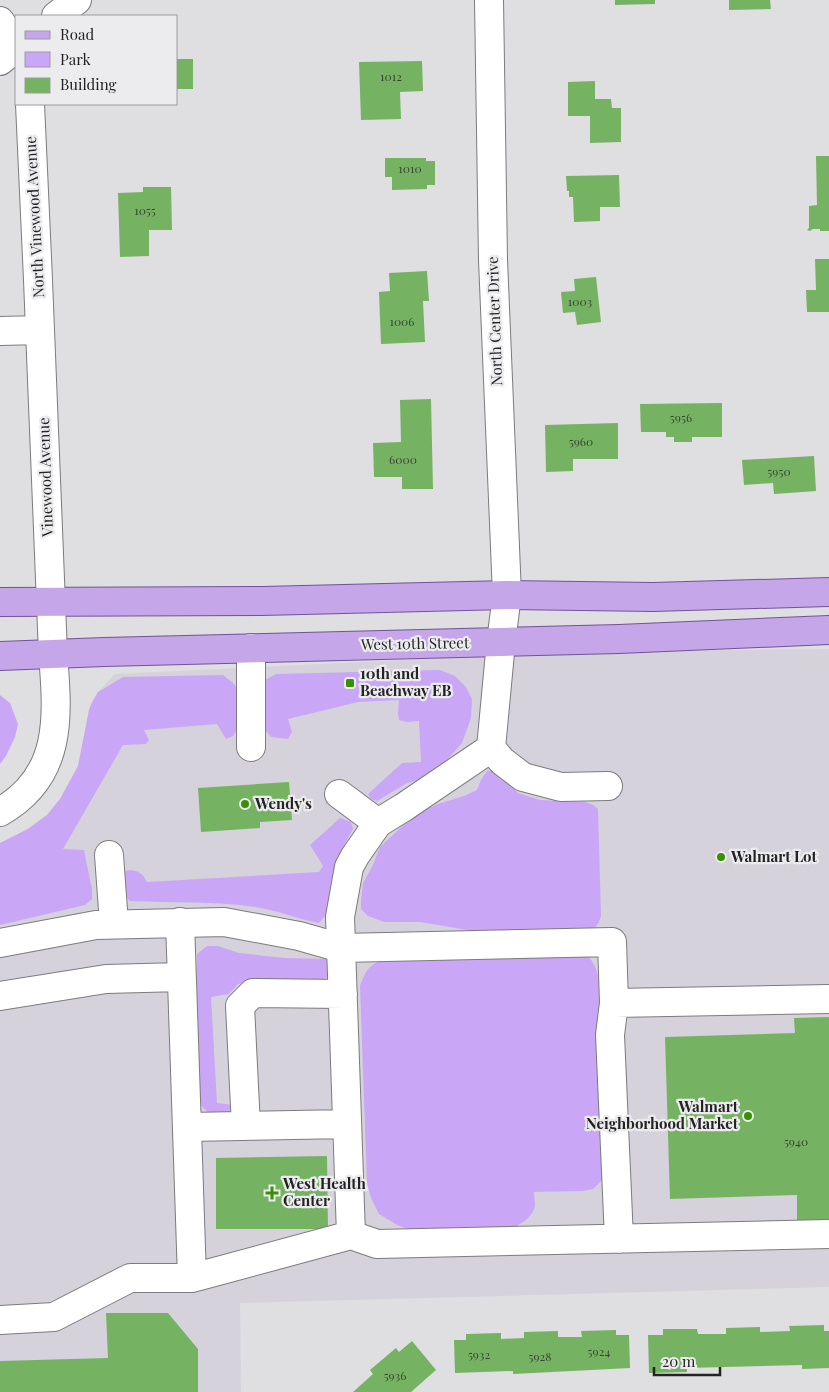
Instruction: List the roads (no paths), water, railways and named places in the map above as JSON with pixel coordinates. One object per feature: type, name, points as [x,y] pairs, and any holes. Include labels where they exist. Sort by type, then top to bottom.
[{"type":"main road","points":[[0,602],[52,613],[281,601],[507,595],[653,597],[829,592]]},
{"type":"main road","name":"West 10th Street","points":[[0,656],[619,639],[829,630]]},
{"type":"street","points":[[57,15],[77,0]]},
{"type":"street","name":"North Center Drive","points":[[489,0],[493,260],[507,595],[491,748]]},
{"type":"street","points":[[0,22],[15,44]]},
{"type":"street","points":[[0,61],[15,47]]},
{"type":"street","name":"North Vinewood Avenue","points":[[30,105],[40,330]]},
{"type":"street","points":[[0,331],[40,330]]},
{"type":"street","name":"Vinewood Avenue","points":[[0,812],[11,806],[25,794],[36,780],[46,763],[52,743],[55,722],[56,686],[53,654],[40,330]]},
{"type":"street","points":[[251,648],[251,747]]},
{"type":"street","points":[[351,1235],[340,917],[349,867],[355,856],[378,823],[491,748],[502,762],[523,777],[561,787],[608,786]]},
{"type":"street","points":[[339,794],[378,823]]},
{"type":"street","points":[[109,855],[114,924]]},
{"type":"street","points":[[180,922],[192,1278]]},
{"type":"street","points":[[0,943],[96,925],[180,922],[224,922],[299,936],[342,948],[612,942],[614,1003],[610,1035],[619,1239]]},
{"type":"street","points":[[0,996],[106,979],[181,977]]},
{"type":"street","points":[[246,1126],[240,1006],[253,993],[343,994]]},
{"type":"street","points":[[614,1003],[829,998]]},
{"type":"street","points":[[186,1127],[347,1124]]},
{"type":"street","points":[[0,1320],[54,1317],[130,1278],[192,1278],[351,1235],[378,1244],[829,1234]]},
{"type":"place","name":"10th and Beachway EB","points":[[350,683]]},
{"type":"place","name":"Wendy's","points":[[245,804]]},
{"type":"place","name":"Walmart Lot","points":[[721,857]]},
{"type":"place","name":"Walmart Neighborhood Market","points":[[748,1116]]},
{"type":"place","name":"West Health Center","points":[[272,1193]]}]
